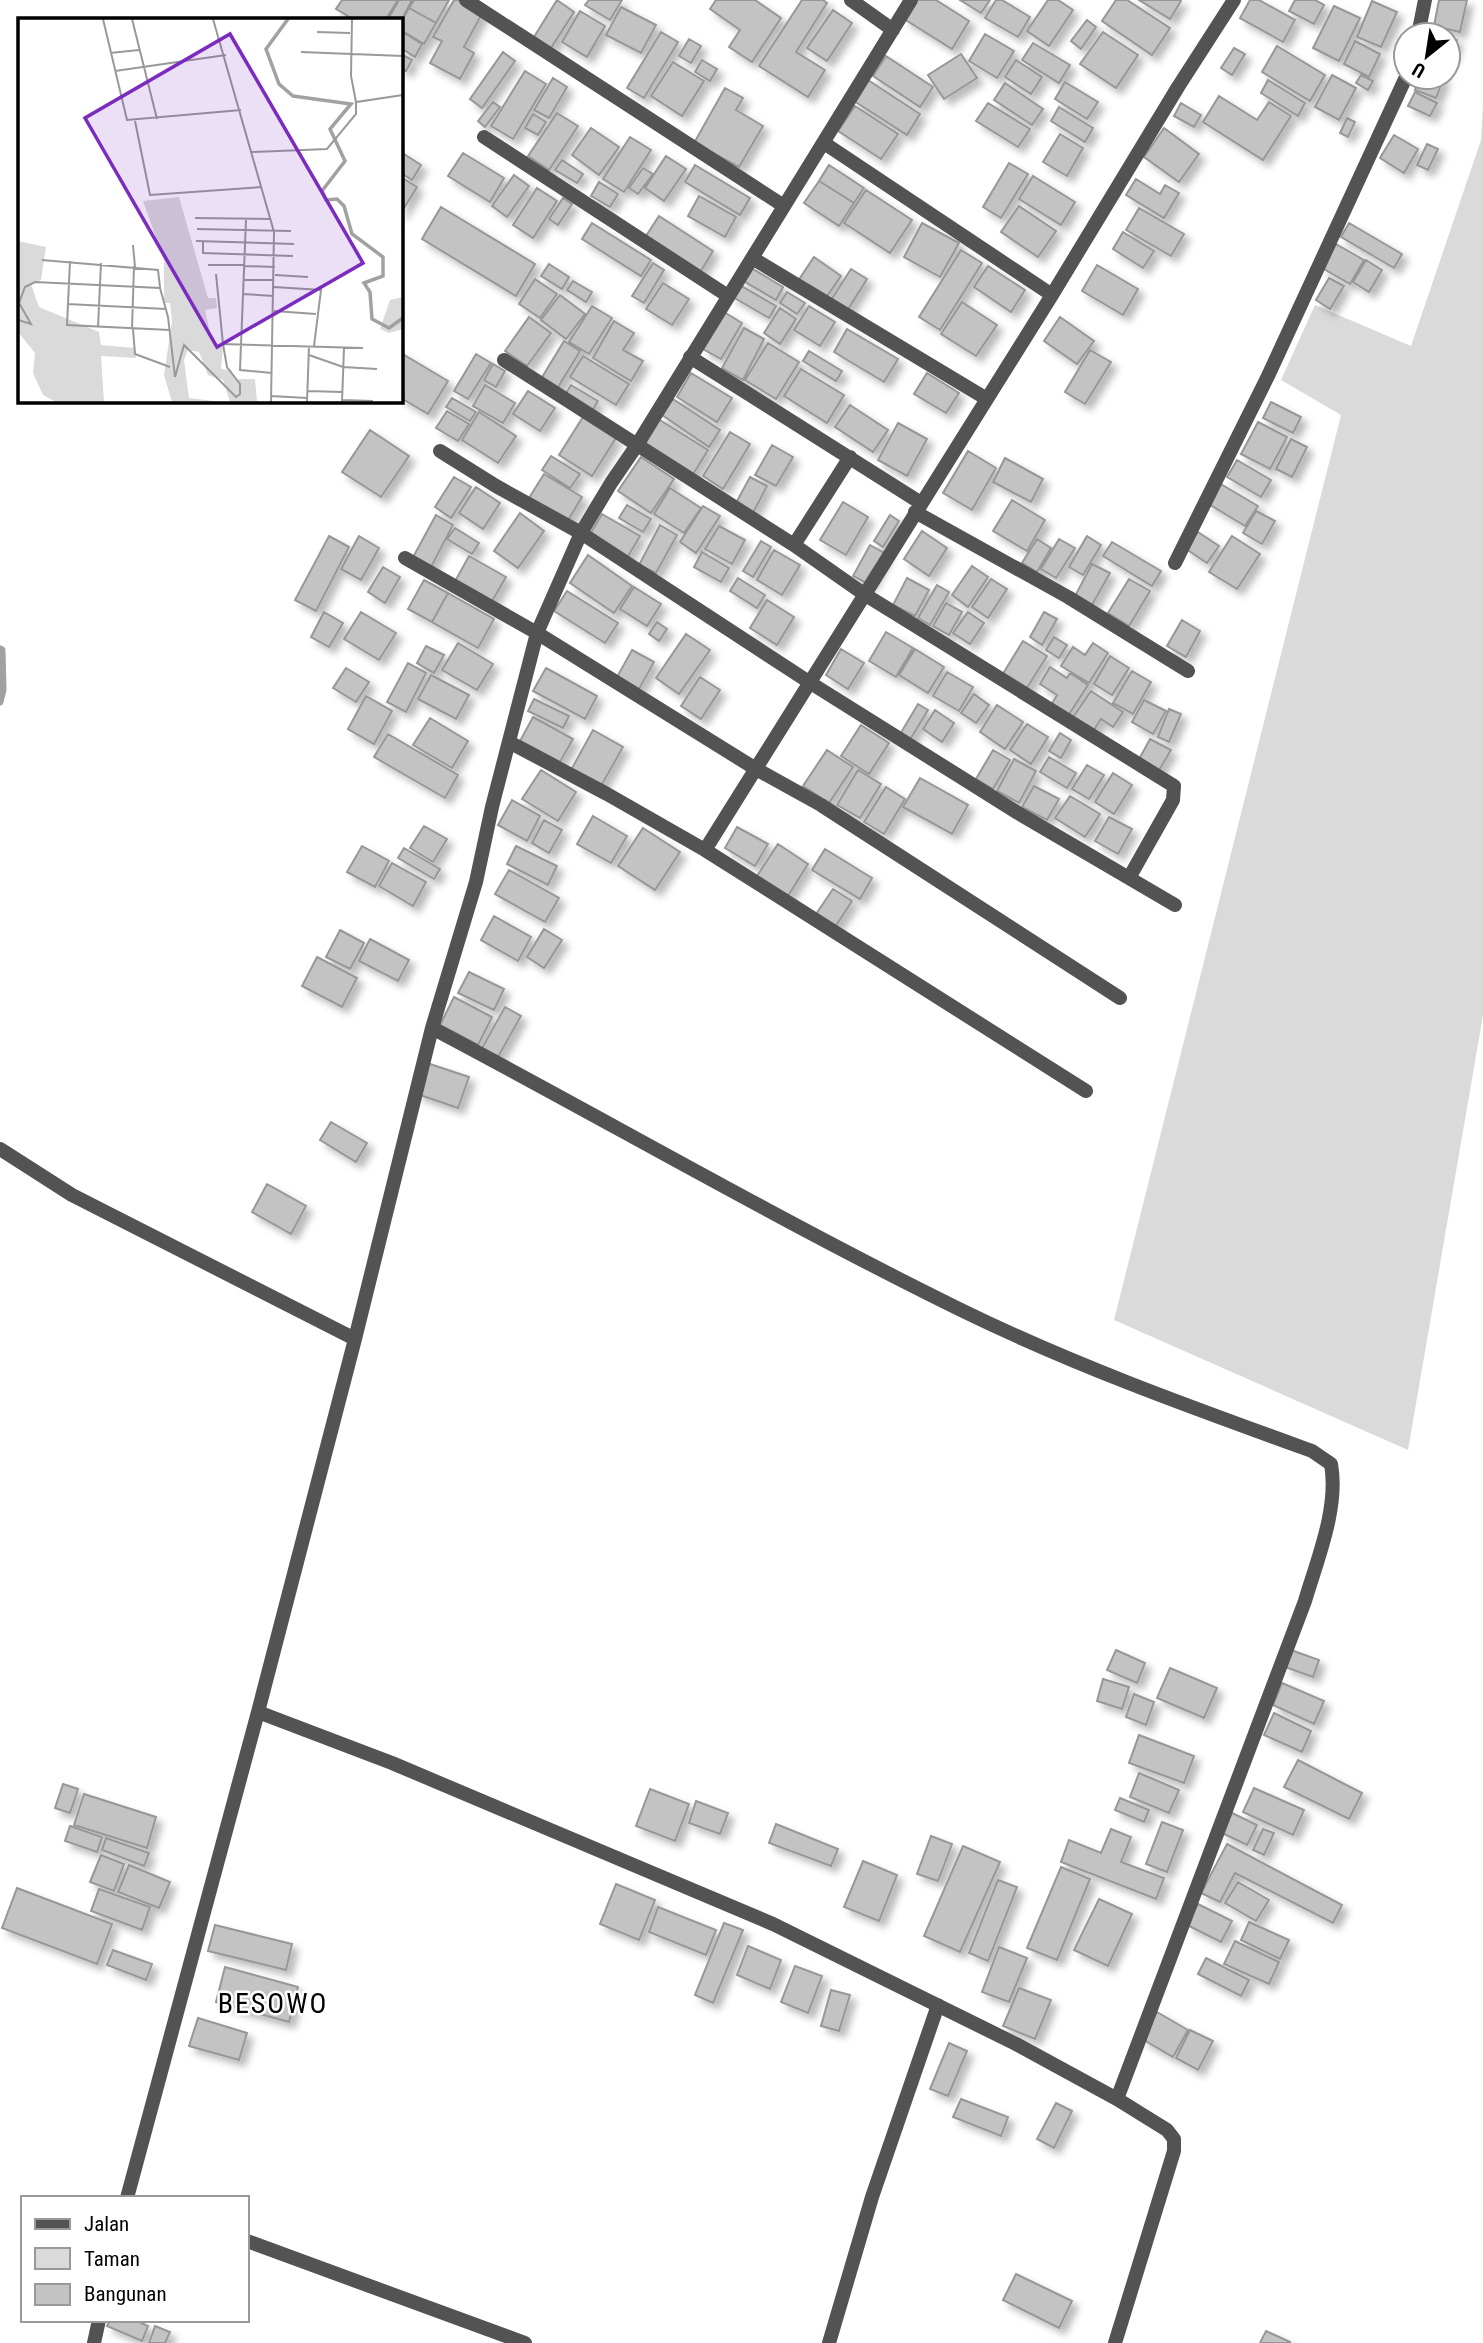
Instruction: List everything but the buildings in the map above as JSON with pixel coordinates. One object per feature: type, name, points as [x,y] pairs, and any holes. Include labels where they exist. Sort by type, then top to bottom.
[{"type":"street","points":[[466,0],[784,206]]},
{"type":"street","points":[[851,0],[893,30]]},
{"type":"street","points":[[128,2196],[258,1712],[432,1028],[476,882],[537,633],[582,534],[611,483],[911,0]]},
{"type":"street","points":[[705,850],[1234,0]]},
{"type":"street","points":[[1420,21],[1424,0]]},
{"type":"street","points":[[1175,563],[1268,376],[1400,91]]},
{"type":"street","points":[[484,137],[728,296]]},
{"type":"street","points":[[824,143],[1052,295]]},
{"type":"street","points":[[752,257],[987,400]]},
{"type":"street","points":[[690,357],[850,457],[918,508],[1188,671]]},
{"type":"street","points":[[504,360],[794,545],[864,594],[1174,786],[1173,800],[1129,878]]},
{"type":"street","points":[[440,452],[582,534],[809,682],[1018,813],[1175,905]]},
{"type":"street","points":[[794,545],[850,457]]},
{"type":"street","points":[[405,558],[537,633],[756,769],[821,805],[1120,999]]},
{"type":"street","points":[[509,742],[705,850],[1086,1091]]},
{"type":"street","points":[[432,1028],[810,1234],[961,1310],[1130,1385],[1312,1451],[1331,1464],[1333,1476],[1329,1522],[1305,1601],[1117,2099]]},
{"type":"street","points":[[0,1149],[72,1195],[355,1339]]},
{"type":"street","points":[[258,1712],[392,1763],[773,1924],[1016,2043],[1167,2130],[1174,2142],[1171,2160],[1115,2343]]},
{"type":"street","points":[[830,2343],[872,2197],[938,2005]]},
{"type":"street","points":[[248,2241],[525,2343]]},
{"type":"street","points":[[94,2343],[99,2322]]},
{"type":"green space","points":[[1483,103],[1483,1015],[1408,1450],[1114,1320],[1341,415],[1281,380],[1315,305],[1411,346],[1481,140]]},
{"type":"waterway","points":[[0,649],[3,690],[0,702]]},
{"type":"district","name":"BESOWO","points":[[273,2003]]}]
